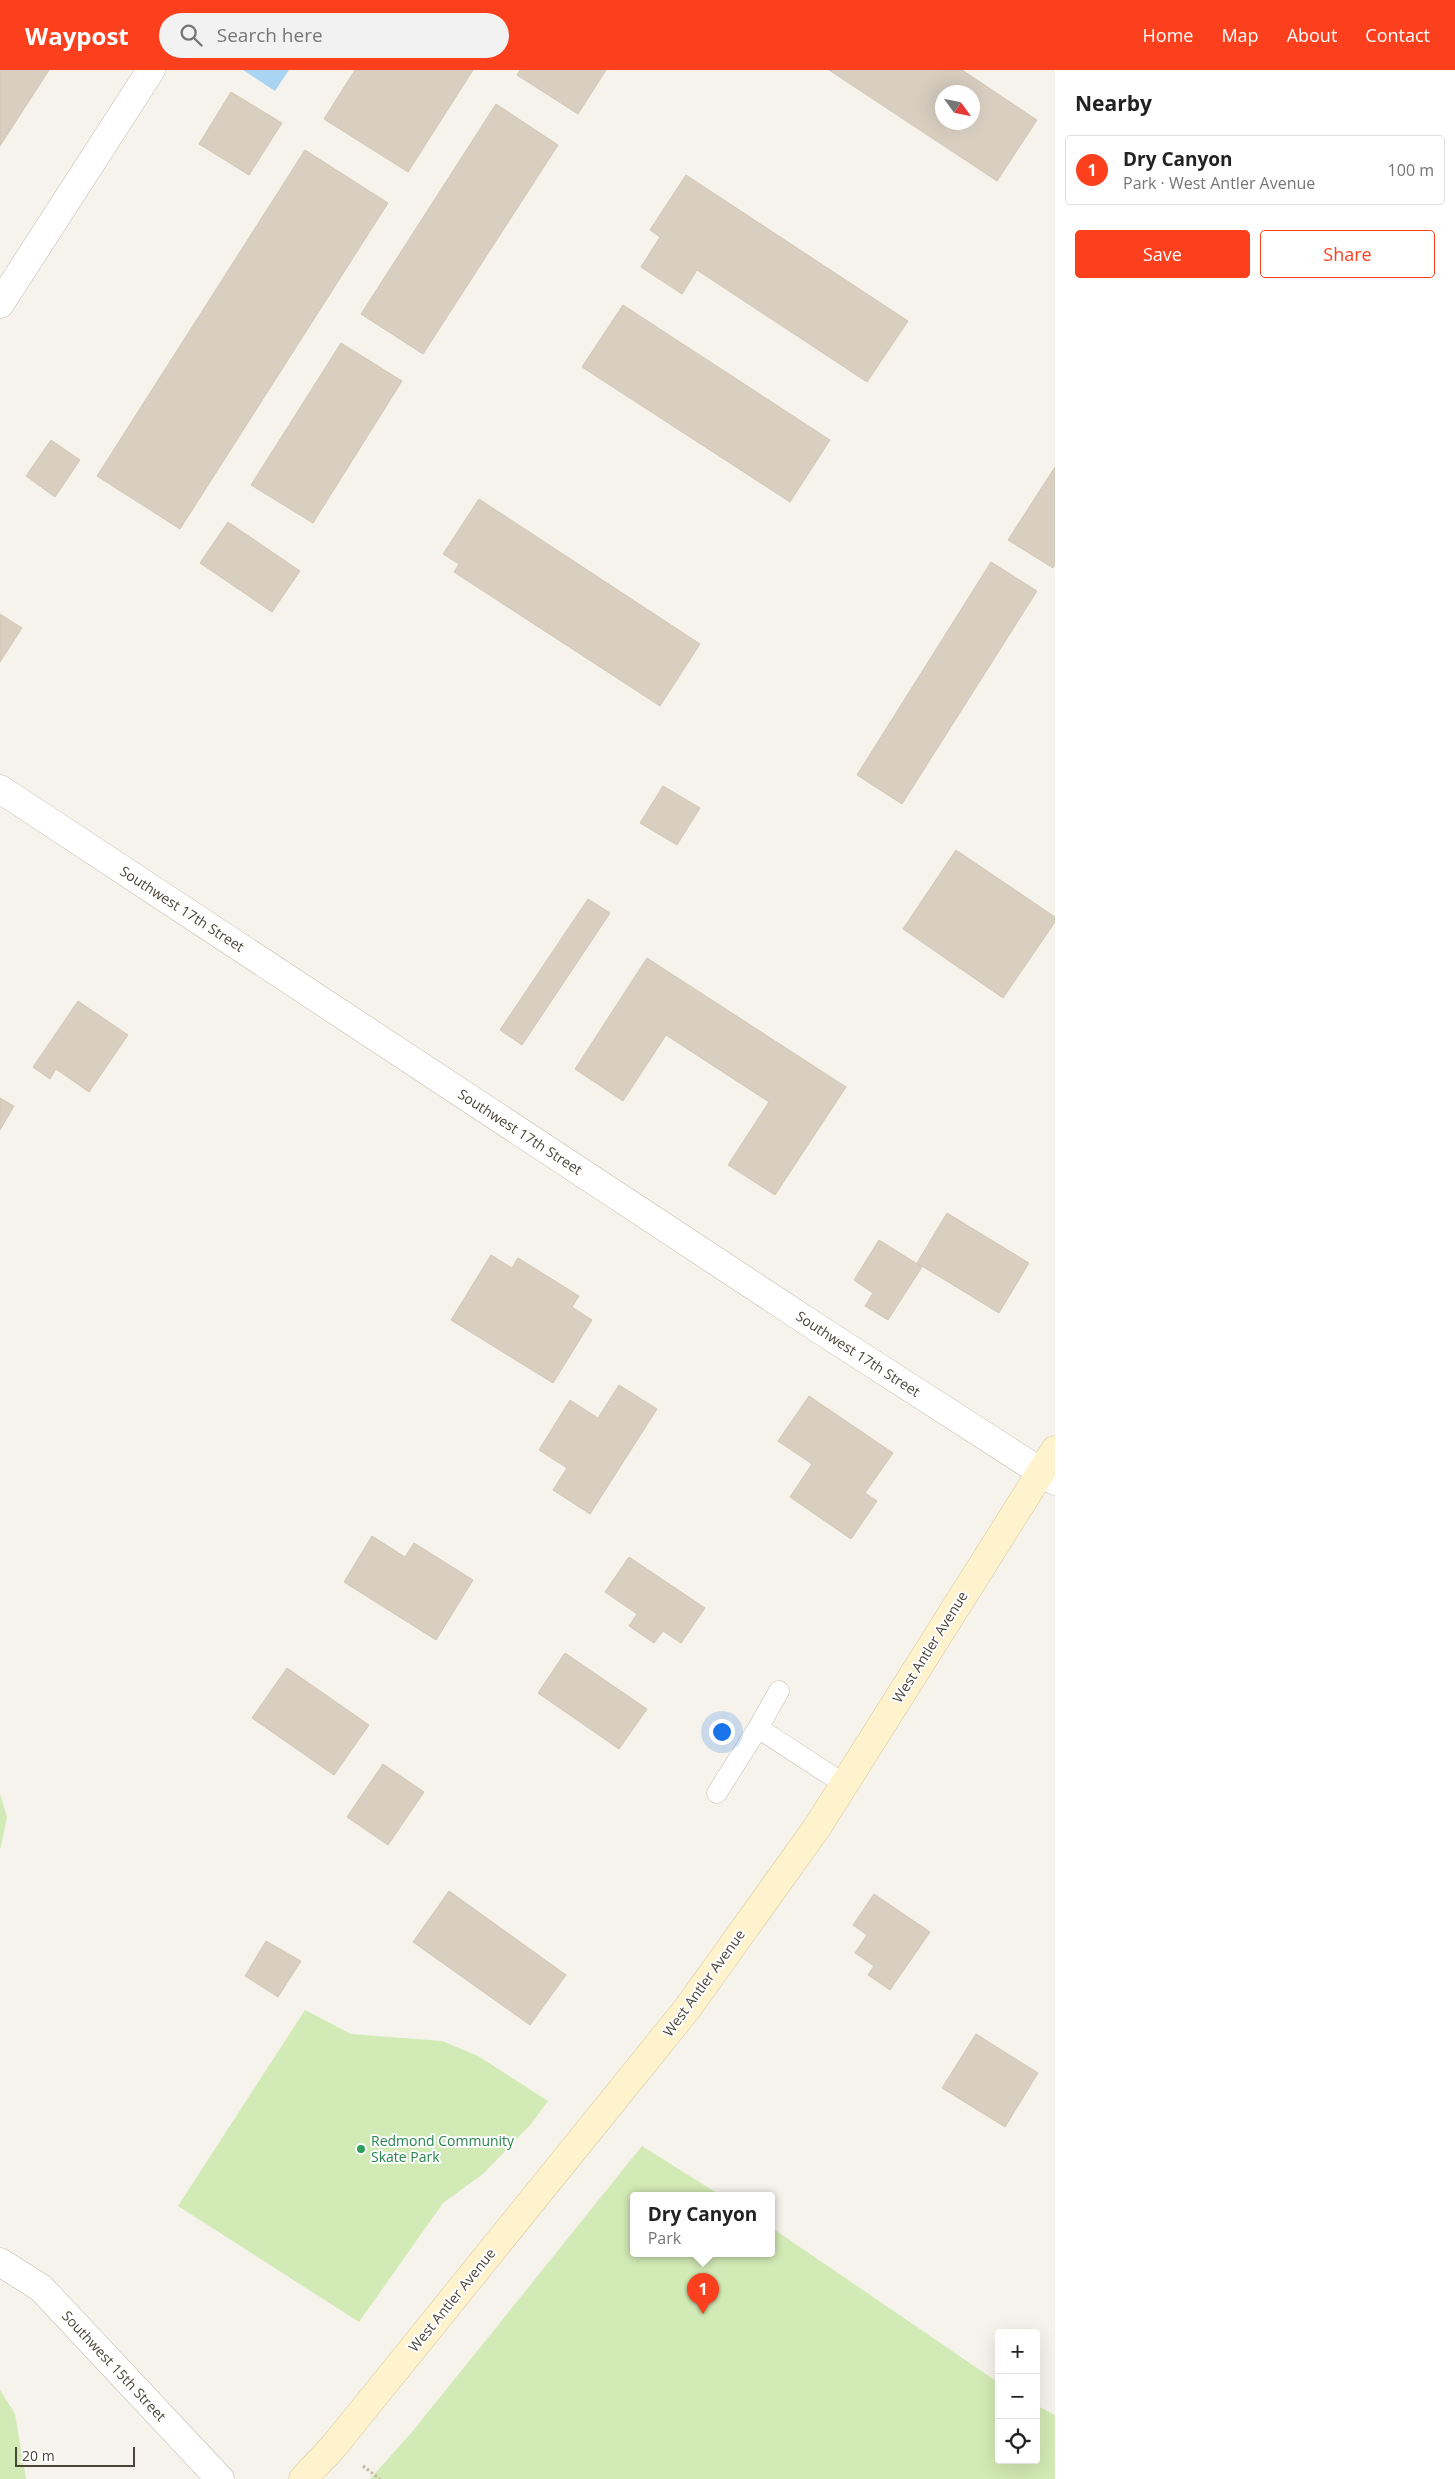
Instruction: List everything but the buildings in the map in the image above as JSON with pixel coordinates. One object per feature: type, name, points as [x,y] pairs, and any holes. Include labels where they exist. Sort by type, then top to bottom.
[{"type":"street","points":[[0,304],[151,70]]},
{"type":"street","name":"Southwest 17th Street","points":[[0,789],[814,1326],[1050,1467]]},
{"type":"street","name":"West Antler Avenue","points":[[303,2479],[340,2438],[687,2009],[818,1826],[1050,1467]]},
{"type":"street","name":"Southwest 15th Street","points":[[0,2262],[41,2288],[220,2479]]},
{"type":"lane","points":[[717,1793],[779,1691]]},
{"type":"lane","points":[[758,1728],[844,1784]]},
{"type":"green space","points":[[0,1794],[7,1817],[0,1850]]},
{"type":"green space","name":"Redmond Community Skate Park","points":[[305,2010],[351,2034],[442,2041],[478,2056],[548,2101],[531,2124],[483,2174],[443,2203],[359,2322],[178,2206]]},
{"type":"green space","points":[[642,2146],[715,2192],[630,2192],[630,2257],[775,2257],[775,2230],[995,2380],[995,2464],[1040,2464],[1040,2407],[1055,2415],[1055,2479],[370,2479],[412,2432]]},
{"type":"green space","points":[[0,2390],[15,2414],[26,2479],[0,2479]]},
{"type":"water","points":[[243,70],[289,70],[275,91]]},
{"type":"place","name":"Redmond Community Skate Park","points":[[361,2149]]},
{"type":"place","name":"Dry Canyon","points":[[703,2314]]}]
